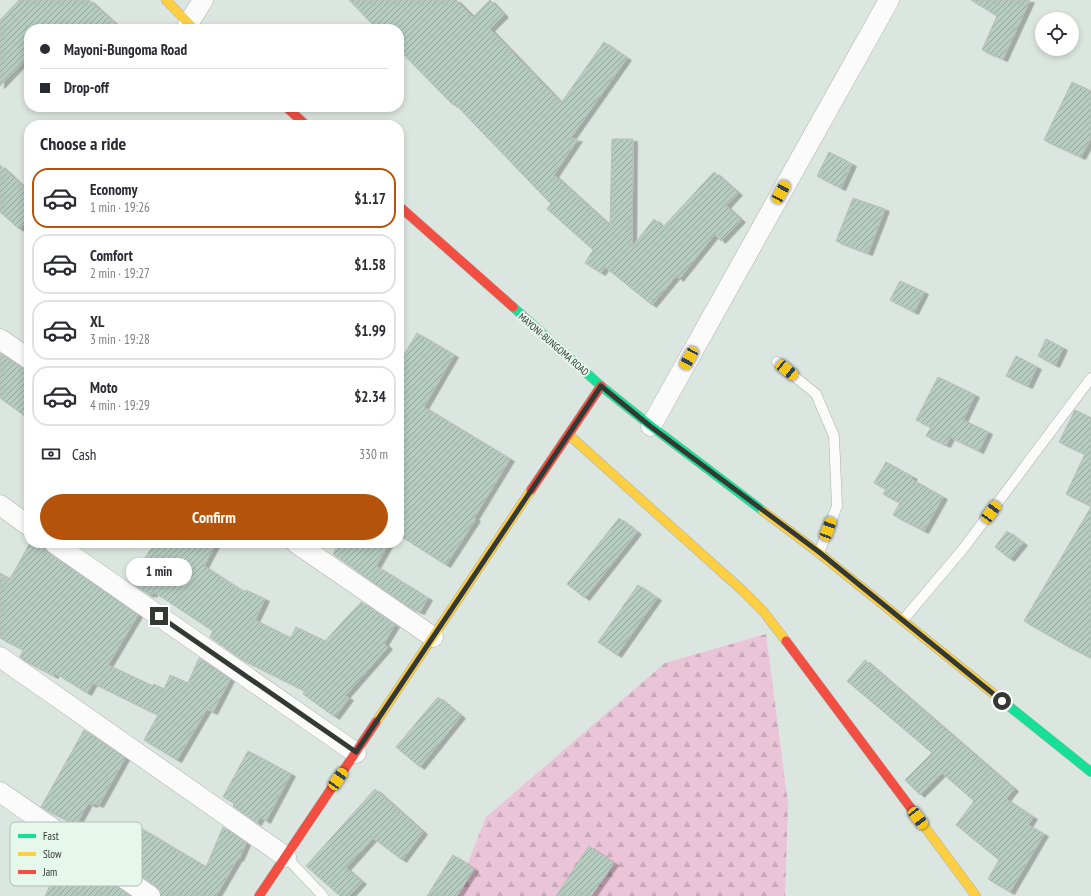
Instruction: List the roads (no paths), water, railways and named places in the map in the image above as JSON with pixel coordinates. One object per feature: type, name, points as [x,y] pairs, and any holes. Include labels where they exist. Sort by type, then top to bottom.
[{"type":"street","points":[[166,0],[189,24]]},
{"type":"street","points":[[192,24],[203,0]]},
{"type":"street","points":[[650,426],[889,0]]},
{"type":"street","points":[[292,112],[300,120]]},
{"type":"street","name":"MAYONI-BUNGOMA ROAD","points":[[404,210],[601,386],[650,426],[819,552],[1090,770]]},
{"type":"street","points":[[0,339],[24,356]]},
{"type":"street","points":[[259,896],[601,386]]},
{"type":"street","points":[[569,435],[763,610],[976,896]]},
{"type":"street","points":[[0,505],[24,522]]},
{"type":"street","points":[[61,548],[356,752]]},
{"type":"street","points":[[303,548],[433,638]]},
{"type":"street","points":[[0,657],[286,857]]},
{"type":"street","points":[[0,792],[43,822]]},
{"type":"street","points":[[136,886],[150,896]]},
{"type":"lane","points":[[777,362],[816,394],[834,436],[837,506],[819,552]]},
{"type":"lane","points":[[903,620],[963,549],[1091,378]]},
{"type":"lane","points":[[286,857],[323,896]]}]
